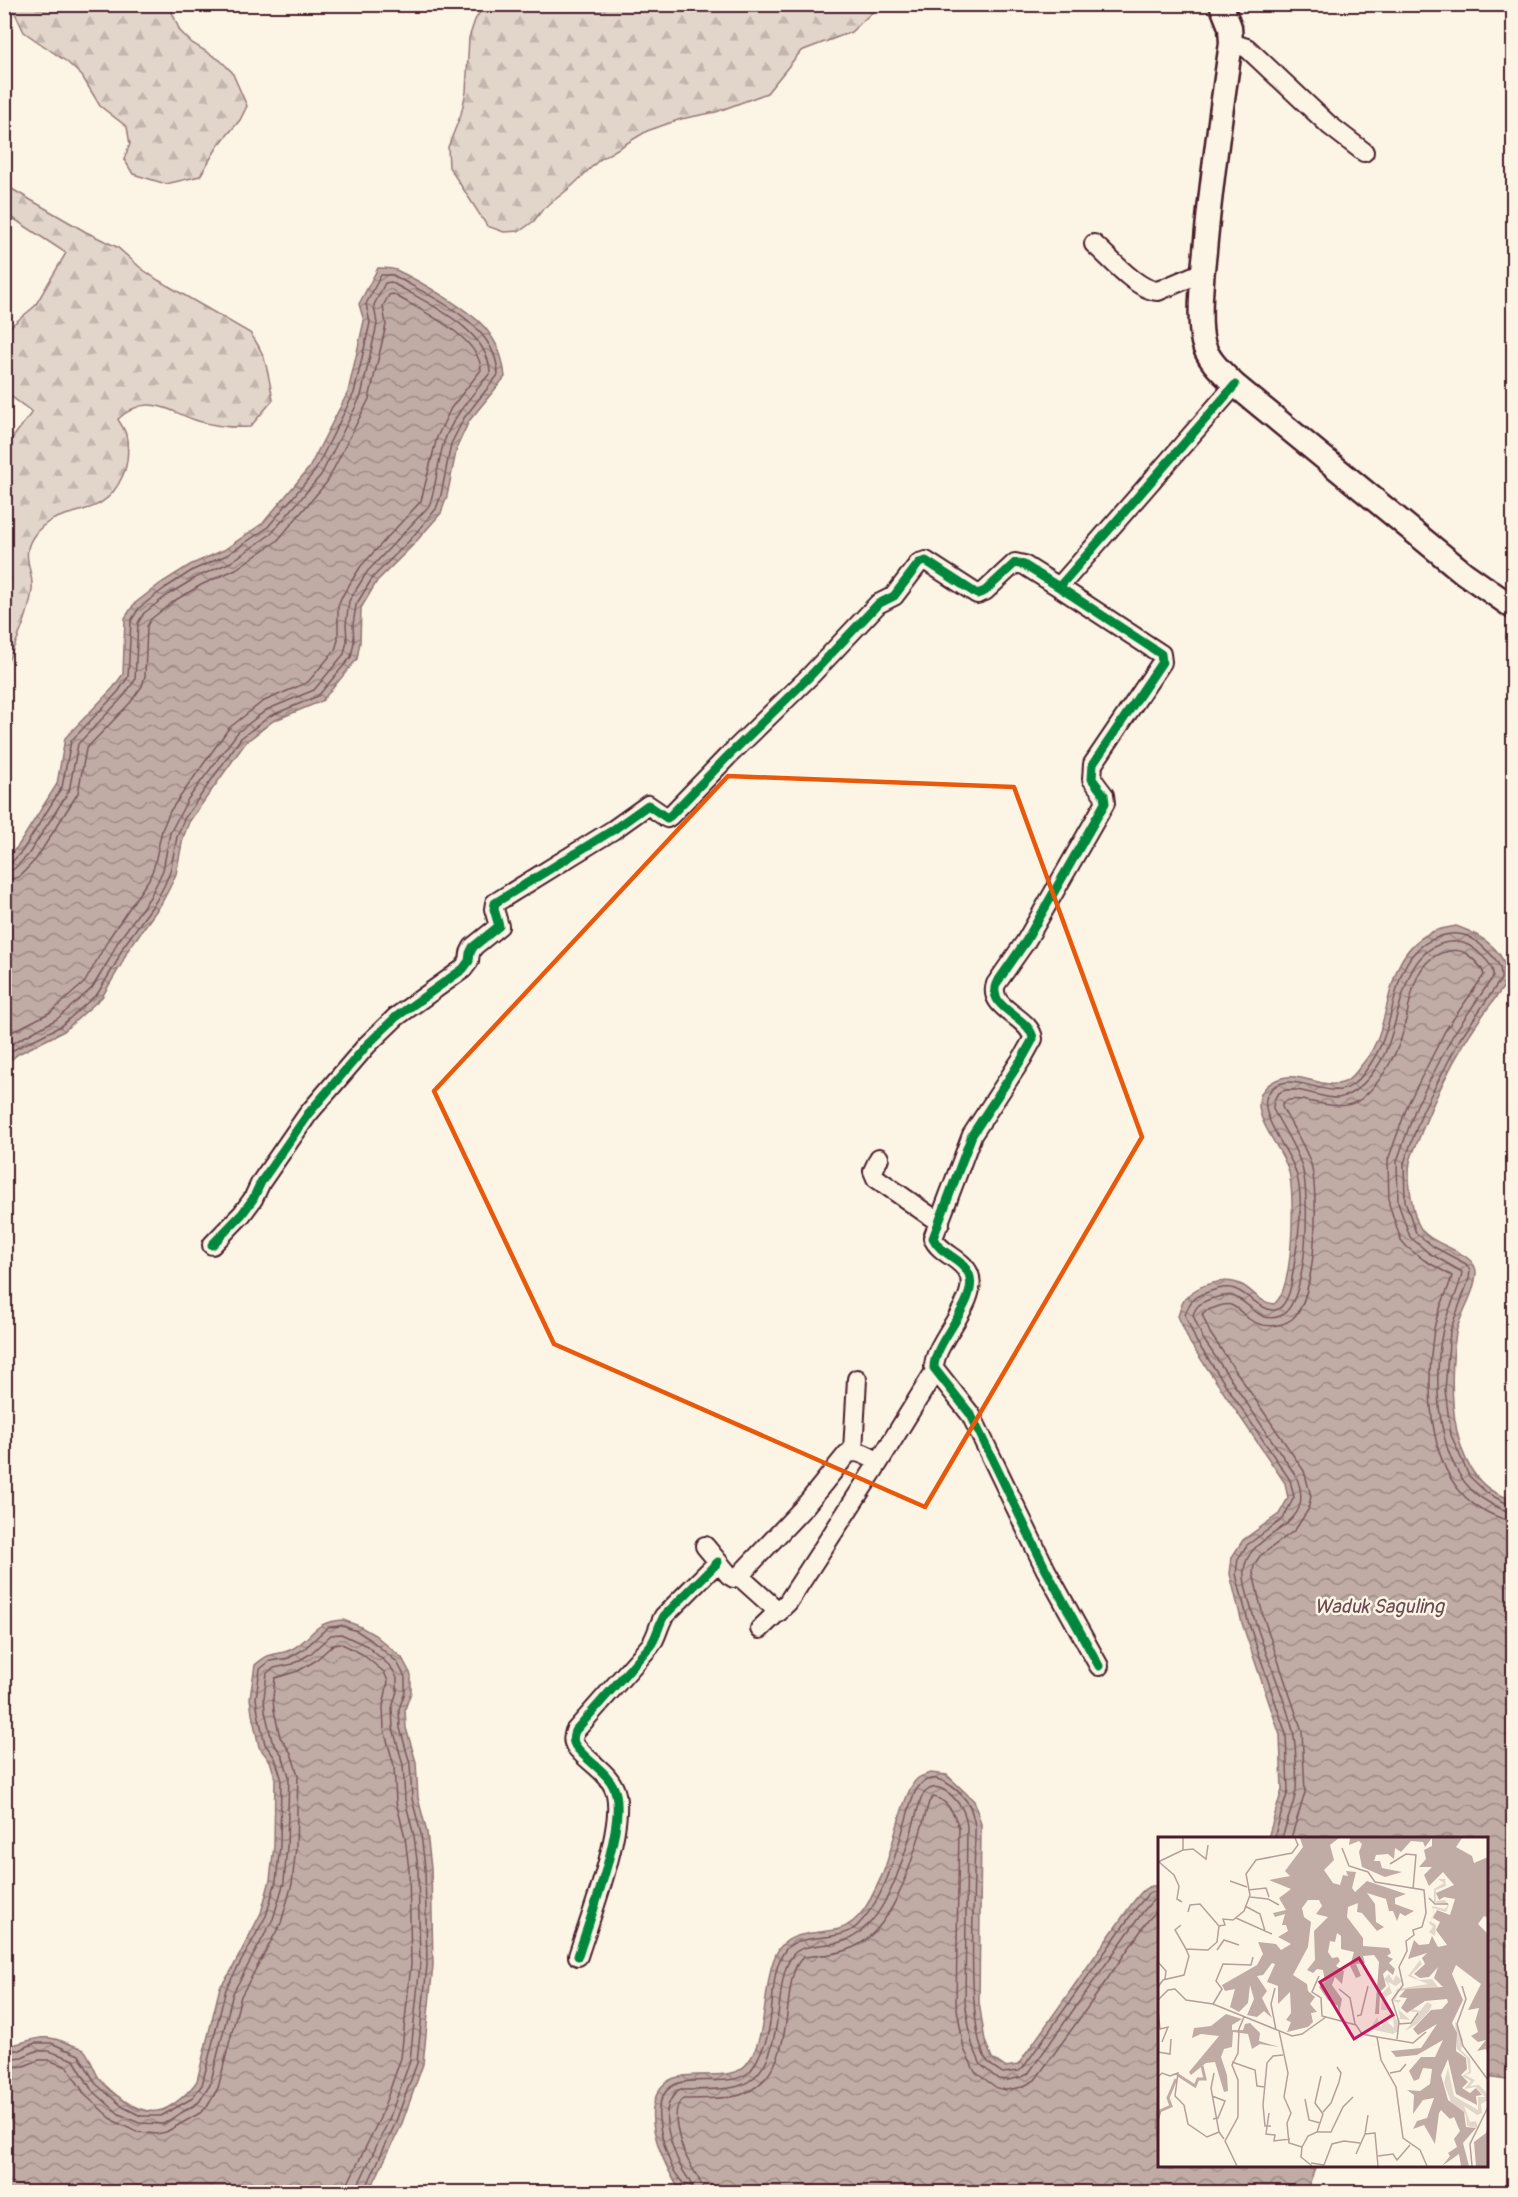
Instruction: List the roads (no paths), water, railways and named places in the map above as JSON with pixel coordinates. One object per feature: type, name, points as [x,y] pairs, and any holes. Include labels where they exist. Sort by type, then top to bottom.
[{"type":"main road","points":[[1221,4],[1230,27],[1231,43],[1210,198],[1203,272],[1203,342],[1208,355],[1235,385],[1464,573],[1514,608]]},
{"type":"street","points":[[1231,43],[1246,48],[1329,125],[1364,152]]},
{"type":"street","points":[[1094,244],[1140,286],[1152,291],[1158,291],[1203,272]]},
{"type":"street","points":[[1059,587],[1235,385]]},
{"type":"street","points":[[212,1245],[247,1206],[308,1114],[367,1045],[396,1017],[467,965],[473,947],[499,926],[494,909],[495,903],[604,836],[648,805],[662,816],[667,818],[670,816],[810,676],[878,604],[894,596],[919,563],[926,561],[978,594],[985,591],[1014,563],[1024,565],[1161,654],[1162,662],[1093,764],[1092,779],[1104,795],[1105,802],[1026,941],[994,988],[997,999],[1029,1029],[1033,1039],[972,1135],[933,1238],[966,1269],[970,1278],[970,1285],[959,1318],[934,1358],[933,1364],[935,1371],[971,1415],[1046,1569],[1099,1666]]},
{"type":"street","points":[[879,1158],[873,1171],[876,1178],[940,1223]]},
{"type":"street","points":[[760,1629],[780,1612],[879,1462],[935,1371]]},
{"type":"street","points":[[853,1451],[857,1379]]},
{"type":"street","points":[[705,1546],[729,1575],[734,1578],[739,1576],[805,1506],[847,1454],[853,1451],[879,1462]]},
{"type":"street","points":[[578,1956],[603,1878],[618,1813],[615,1791],[603,1772],[575,1744],[573,1738],[575,1731],[651,1646],[658,1625],[664,1616],[718,1562]]},
{"type":"street","points":[[739,1576],[780,1612]]},
{"type":"water","points":[[378,268],[394,269],[406,275],[470,314],[486,329],[497,346],[505,377],[469,421],[457,447],[447,496],[441,513],[377,581],[361,608],[357,659],[322,701],[273,721],[246,742],[189,822],[183,838],[176,874],[169,889],[128,950],[102,997],[64,1031],[18,1054],[5,1065],[5,860],[18,846],[57,784],[65,738],[113,688],[123,674],[125,618],[134,604],[161,583],[190,565],[224,550],[263,523],[309,468],[348,392],[364,321],[359,304]]},
{"type":"water","name":"Waduk Saguling","points":[[1456,926],[1475,934],[1492,946],[1504,962],[1507,982],[1470,1034],[1447,1075],[1412,1155],[1409,1177],[1413,1206],[1421,1229],[1434,1240],[1462,1254],[1474,1266],[1475,1281],[1458,1326],[1453,1354],[1453,1405],[1457,1430],[1464,1454],[1475,1475],[1491,1490],[1513,1499],[1513,2081],[1488,2077],[1488,1837],[1268,1837],[1282,1790],[1280,1735],[1242,1623],[1230,1574],[1232,1557],[1243,1540],[1279,1514],[1288,1498],[1285,1483],[1190,1343],[1178,1316],[1184,1301],[1190,1294],[1211,1283],[1235,1282],[1264,1301],[1274,1304],[1281,1295],[1286,1281],[1291,1242],[1291,1184],[1286,1163],[1261,1115],[1259,1106],[1261,1093],[1269,1084],[1280,1078],[1299,1077],[1336,1084],[1350,1078],[1374,1047],[1395,975],[1403,958],[1414,944],[1439,930]]},
{"type":"water","points":[[343,1620],[375,1635],[402,1658],[411,1675],[411,1692],[405,1709],[406,1728],[416,1762],[418,1798],[427,1833],[431,1868],[433,1965],[423,2064],[401,2126],[369,2192],[5,2192],[5,2046],[49,2038],[80,2048],[88,2055],[99,2078],[110,2090],[142,2110],[163,2110],[185,2095],[197,2081],[220,1987],[230,1973],[261,1913],[270,1880],[274,1846],[275,1777],[270,1761],[259,1747],[252,1714],[250,1698],[255,1665],[267,1656],[288,1651],[298,1645],[318,1627],[332,1621]]},
{"type":"water","points":[[930,1773],[947,1775],[974,1801],[981,1824],[979,2002],[985,2041],[992,2058],[1005,2067],[1018,2065],[1137,1898],[1146,1888],[1158,1886],[1158,2167],[1316,2167],[1306,2192],[681,2192],[664,2161],[653,2125],[654,2103],[661,2088],[671,2079],[684,2076],[727,2074],[739,2070],[749,2061],[760,2033],[771,1967],[776,1954],[790,1939],[804,1934],[839,1929],[855,1920],[861,1913],[883,1873],[902,1808],[918,1778]]}]
